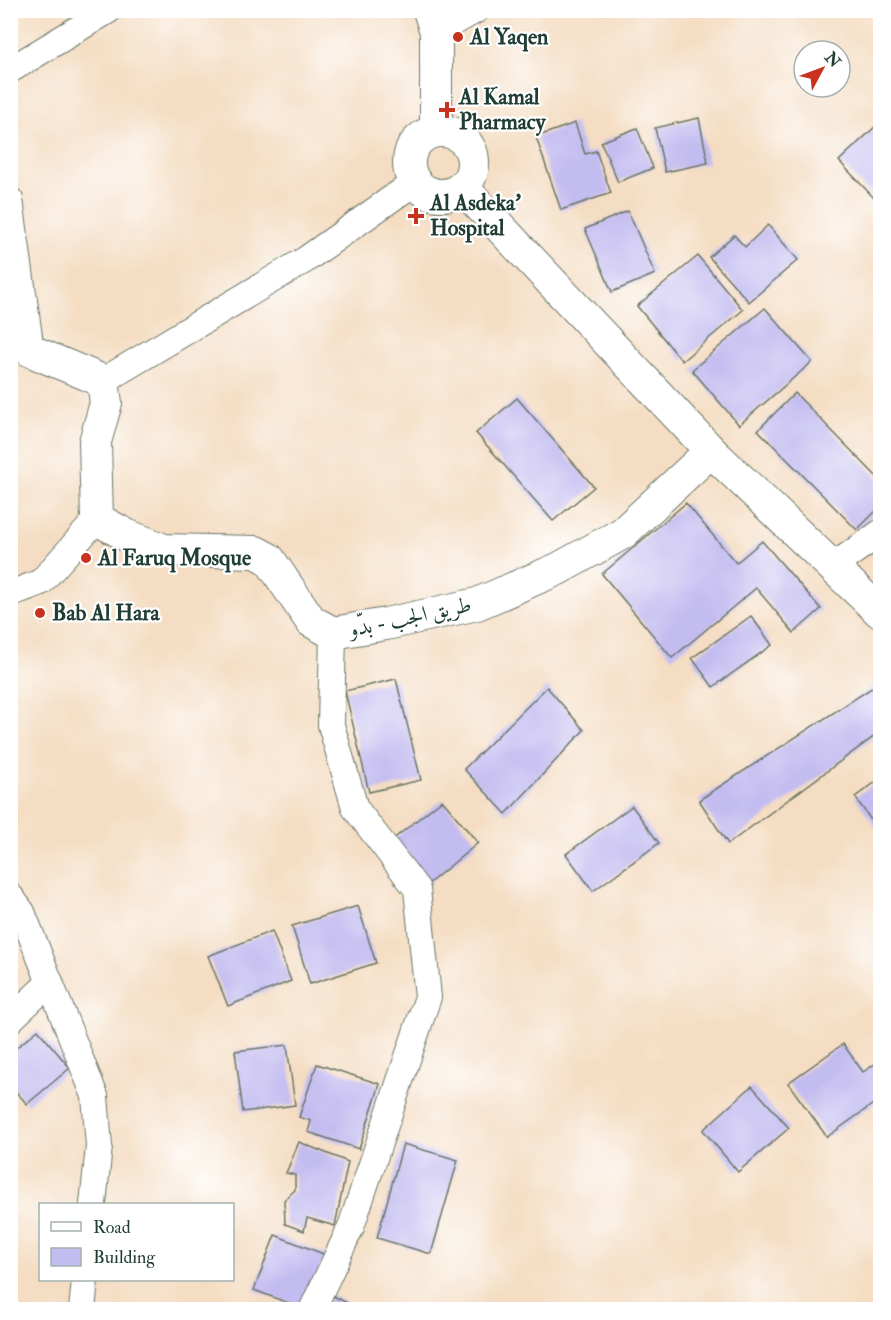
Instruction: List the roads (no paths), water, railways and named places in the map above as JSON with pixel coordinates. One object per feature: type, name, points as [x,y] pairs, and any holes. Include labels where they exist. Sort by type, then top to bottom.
[{"type":"street","points":[[10,69],[109,10]]},
{"type":"street","points":[[436,131],[432,21],[476,10]]},
{"type":"street","points":[[436,131],[458,136],[470,151],[473,160],[472,171],[462,187],[443,195],[423,189],[416,182],[409,161],[418,142],[426,135],[436,131]]},
{"type":"street","points":[[104,381],[305,260],[416,182]]},
{"type":"street","points":[[462,187],[711,451],[880,612]]},
{"type":"street","points":[[10,200],[21,343],[104,381]]},
{"type":"street","points":[[10,594],[41,582],[97,519],[95,442],[106,403],[104,381]]},
{"type":"street","name":"طريق الجب - بدّو","points":[[97,519],[126,535],[164,550],[256,552],[269,559],[311,621],[333,633],[477,604],[558,568],[623,533],[711,451]]},
{"type":"street","points":[[832,567],[880,533]]},
{"type":"street","points":[[312,1310],[351,1227],[428,997],[417,889],[355,807],[331,725],[333,633]]},
{"type":"street","points":[[10,896],[22,912],[95,1096],[99,1146],[93,1203]]},
{"type":"street","points":[[10,1020],[50,982]]},
{"type":"street","points":[[82,1310],[85,1281]]},
{"type":"place","name":"Al Yaqen","points":[[458,37]]},
{"type":"place","name":"Al Kamal Pharmacy","points":[[447,110]]},
{"type":"place","name":"Al Asdeka' Hospital","points":[[416,216]]},
{"type":"place","name":"Al Faruq Mosque","points":[[86,558]]},
{"type":"place","name":"Bab Al Hara","points":[[40,613]]}]
